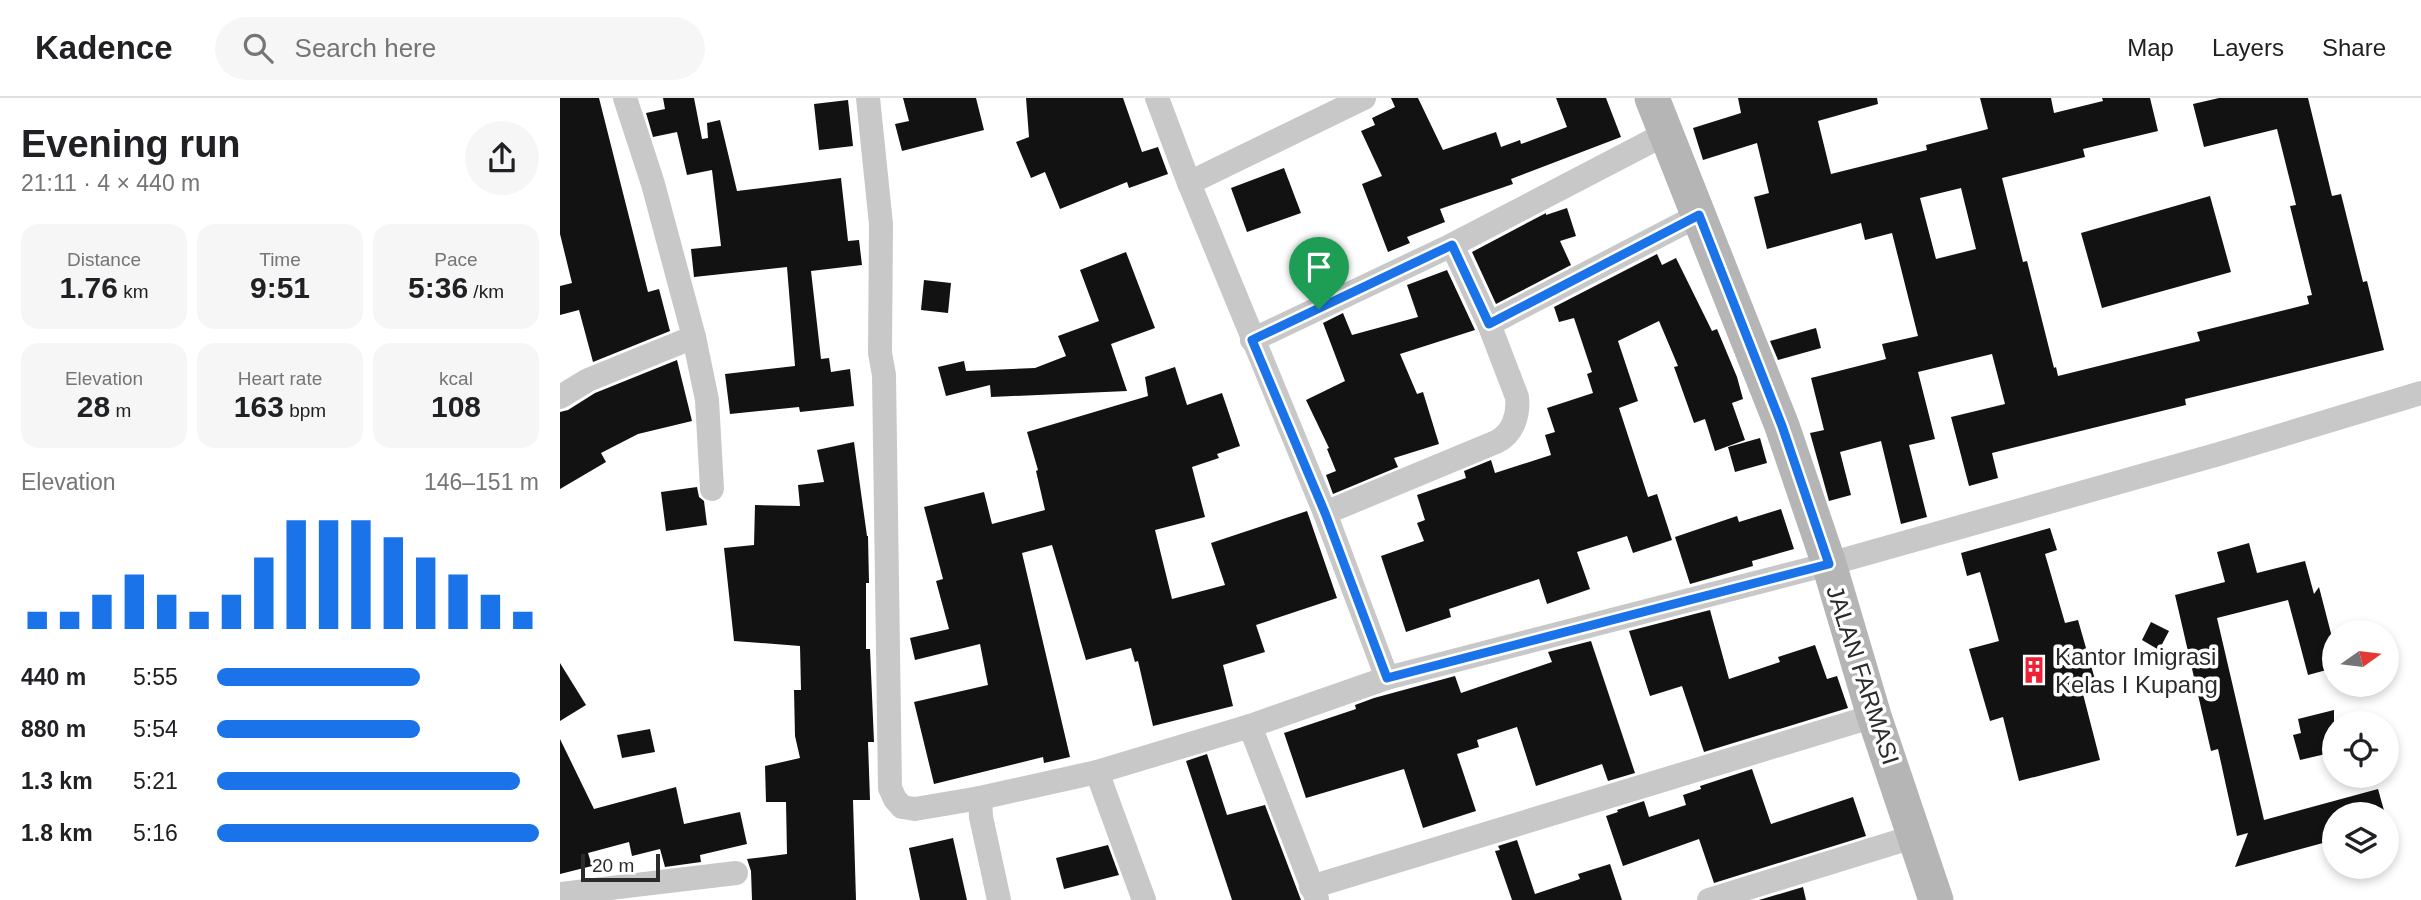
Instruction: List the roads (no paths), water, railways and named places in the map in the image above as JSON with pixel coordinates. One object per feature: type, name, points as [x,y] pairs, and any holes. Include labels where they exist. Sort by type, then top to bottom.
[{"type":"street","points":[[625,98],[653,184],[694,337],[707,400],[712,489]]},
{"type":"street","points":[[868,98],[881,224],[880,353],[884,375],[890,788],[902,807],[915,809],[980,798],[1097,772],[1250,726],[1387,678],[1829,564],[2195,461],[2421,393]]},
{"type":"street","points":[[1157,98],[1252,340],[1325,513],[1387,678]]},
{"type":"street","points":[[1189,183],[1364,98]]},
{"type":"street","name":"JALAN FARMASI","points":[[1652,98],[1782,426],[1829,564],[1874,716],[1936,900]]},
{"type":"street","points":[[1252,340],[1452,245],[1665,134]]},
{"type":"street","points":[[1489,324],[1699,215]]},
{"type":"street","points":[[1325,513],[1505,438],[1511,431],[1518,406],[1489,324],[1452,245]]},
{"type":"street","points":[[560,397],[588,380],[694,337]]},
{"type":"street","points":[[1250,726],[1314,893],[1874,716]]},
{"type":"street","points":[[1097,772],[1144,900]]},
{"type":"street","points":[[980,798],[981,817],[999,900]]},
{"type":"street","points":[[1709,900],[1916,836]]},
{"type":"street","points":[[560,894],[736,873]]},
{"type":"place","name":"Kantor Imigrasi Kelas I Kupang","points":[[2034,670]]}]
